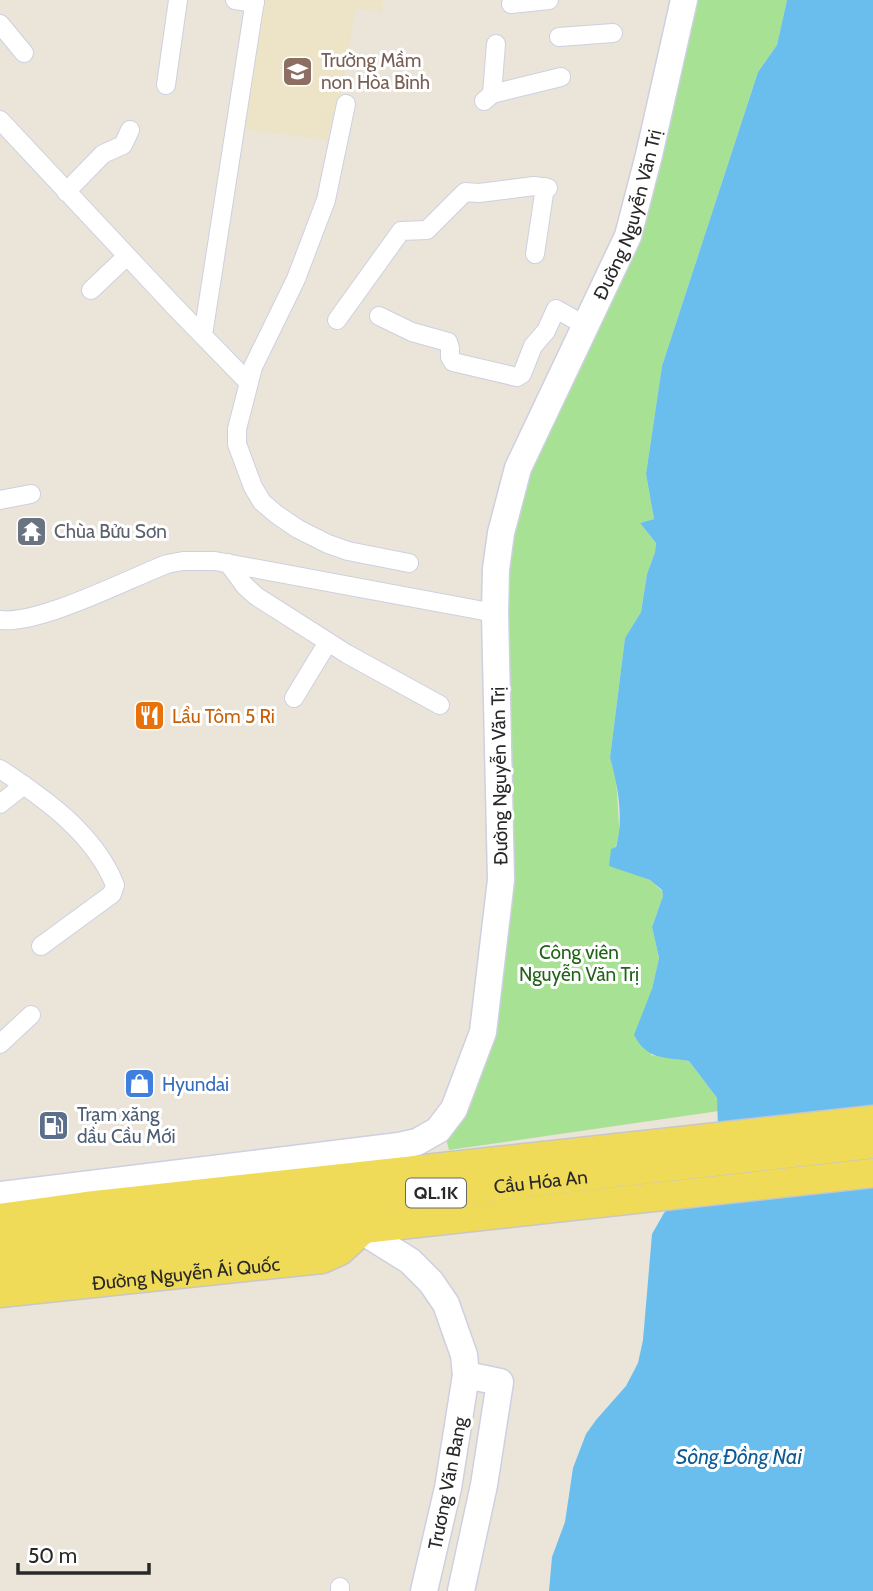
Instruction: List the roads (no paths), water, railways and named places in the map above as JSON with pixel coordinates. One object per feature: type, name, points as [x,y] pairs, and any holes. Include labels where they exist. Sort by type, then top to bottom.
[{"type":"main road","name":"Cầu Hóa An","points":[[0,1218],[86,1206],[873,1120]]},
{"type":"main road","name":"Cầu Hóa An","points":[[0,1242],[873,1144]]},
{"type":"main road","name":"Cầu Hóa An","points":[[367,1230],[873,1172]]},
{"type":"main road","name":"Đường Nguyễn Ái Quốc","points":[[0,1269],[367,1230]]},
{"type":"main road","name":"Đường Nguyễn Ái Quốc","points":[[0,1293],[322,1259],[340,1251],[367,1230]]},
{"type":"street","points":[[166,85],[178,0]]},
{"type":"street","points":[[204,335],[255,1],[235,0]]},
{"type":"street","points":[[510,4],[549,0]]},
{"type":"street","name":"Đường Nguyễn Văn Trị","points":[[0,1195],[399,1146],[417,1142],[438,1130],[454,1109],[483,1032],[501,880],[495,613],[496,569],[501,533],[518,468],[628,236],[684,0]]},
{"type":"street","points":[[0,24],[24,53]]},
{"type":"street","points":[[559,37],[613,33]]},
{"type":"street","points":[[496,44],[488,98],[561,77]]},
{"type":"street","points":[[346,104],[332,177],[320,217],[296,279],[253,366],[237,429],[237,444],[262,502],[298,529],[348,551],[409,563]]},
{"type":"street","points":[[0,120],[248,382]]},
{"type":"street","points":[[66,192],[103,154],[121,146],[130,130]]},
{"type":"street","points":[[337,320],[401,231],[427,230],[465,192],[547,187],[535,254]]},
{"type":"street","points":[[91,290],[127,256]]},
{"type":"street","points":[[379,316],[412,332],[448,342],[453,362],[517,377],[522,374],[533,346],[546,331],[556,309],[586,326]]},
{"type":"street","points":[[0,500],[31,494]]},
{"type":"street","points":[[0,620],[8,621],[42,614],[167,564],[183,561],[228,563],[495,613]]},
{"type":"street","points":[[228,563],[256,596],[328,642],[440,705]]},
{"type":"street","points":[[294,698],[328,642]]},
{"type":"street","points":[[0,804],[8,778],[75,826],[102,859],[115,885],[112,894],[41,946]]},
{"type":"street","points":[[0,1044],[31,1015]]},
{"type":"street","points":[[367,1230],[410,1261],[431,1282],[446,1304],[458,1334],[466,1375],[500,1382],[484,1485],[461,1591]]},
{"type":"street","name":"Trương Văn Bang","points":[[424,1591],[448,1488],[466,1375]]},
{"type":"water","name":"Sông Đồng Nai","points":[[787,0],[873,0],[873,1591],[549,1591],[552,1557],[565,1522],[573,1468],[586,1434],[626,1386],[638,1363],[643,1340],[652,1234],[664,1213],[696,1177],[718,1128],[717,1098],[689,1061],[657,1056],[645,1049],[634,1035],[652,989],[659,958],[652,927],[663,896],[662,890],[650,880],[609,866],[611,849],[616,847],[620,826],[618,791],[610,758],[625,638],[641,612],[647,574],[655,552],[656,543],[640,523],[654,519],[646,474],[662,366],[758,72],[777,45]]},
{"type":"place","name":"Trường Mầm non Hòa Bình","points":[[298,71]]},
{"type":"place","name":"Chùa Bửu Sơn","points":[[31,531]]},
{"type":"place","name":"Lẩu Tôm 5 Ri","points":[[149,716]]},
{"type":"place","name":"Hyundai","points":[[139,1084]]},
{"type":"place","name":"Trạm xăng dầu Cầu Mới","points":[[54,1125]]},
{"type":"park label","name":"Công viên Nguyễn Văn Trị","points":[[579,963]]}]
